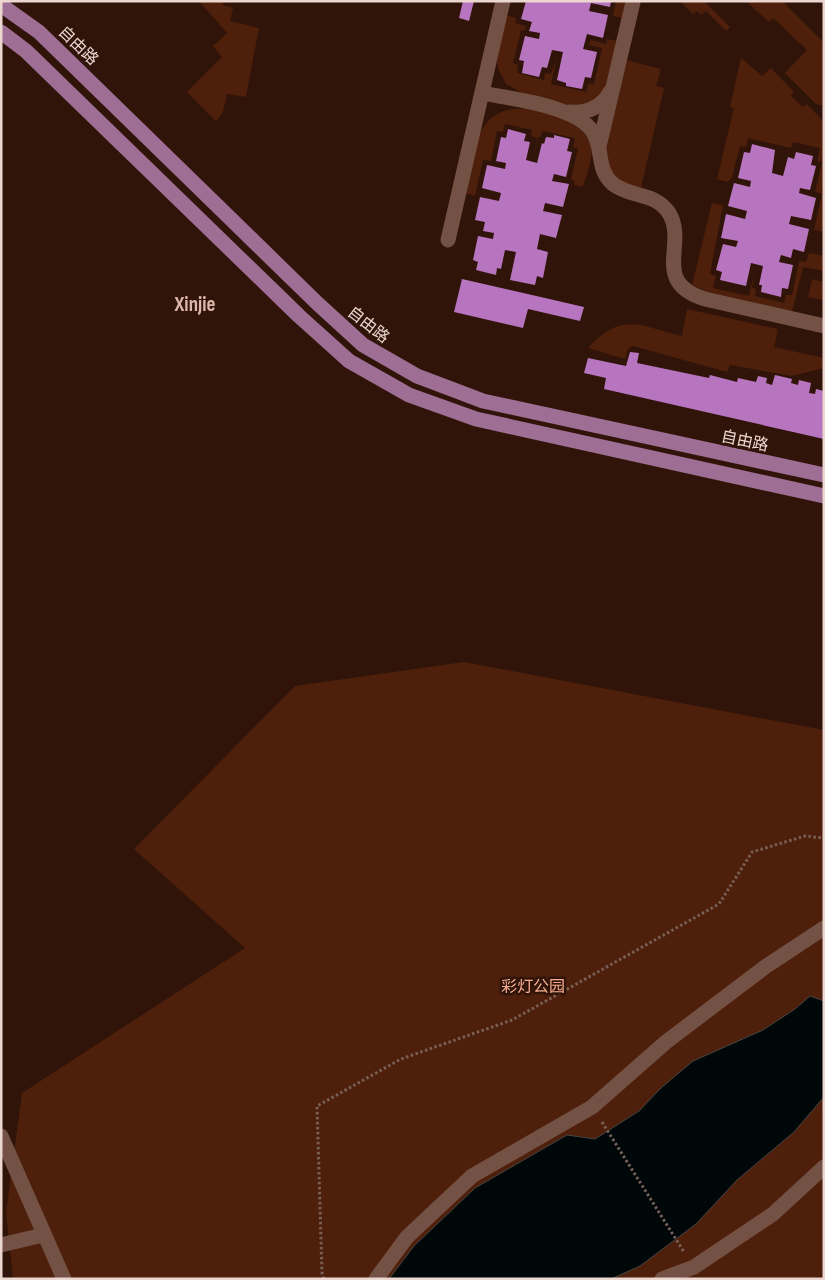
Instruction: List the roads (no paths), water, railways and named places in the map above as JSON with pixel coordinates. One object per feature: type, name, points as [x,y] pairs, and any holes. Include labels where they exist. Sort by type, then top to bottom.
[{"type":"main road","name":"自由路","points":[[1,5],[39,32],[363,346],[417,376],[483,401],[824,475]]},
{"type":"main road","points":[[1,32],[26,51],[299,316],[349,361],[409,395],[476,419],[824,496]]},
{"type":"street","points":[[448,240],[503,1]]},
{"type":"street","points":[[598,148],[633,2]]},
{"type":"street","points":[[482,93],[568,112],[582,112],[597,106],[605,99],[613,86]]},
{"type":"street","points":[[568,112],[588,125],[596,137],[601,168],[613,184],[627,192],[654,199],[670,215],[675,230],[673,267],[678,280],[687,290],[705,299],[824,326]]},
{"type":"street","points":[[376,1279],[407,1237],[472,1176],[592,1107],[666,1042],[765,968],[824,928]]},
{"type":"street","points":[[1,1136],[64,1279]]},
{"type":"street","points":[[662,1279],[694,1267],[773,1214],[824,1167]]},
{"type":"street","points":[[1,1244],[43,1235]]},
{"type":"district","name":"Xinjie","points":[[195,304]]},
{"type":"park label","name":"彩灯公园","points":[[533,986]]}]
